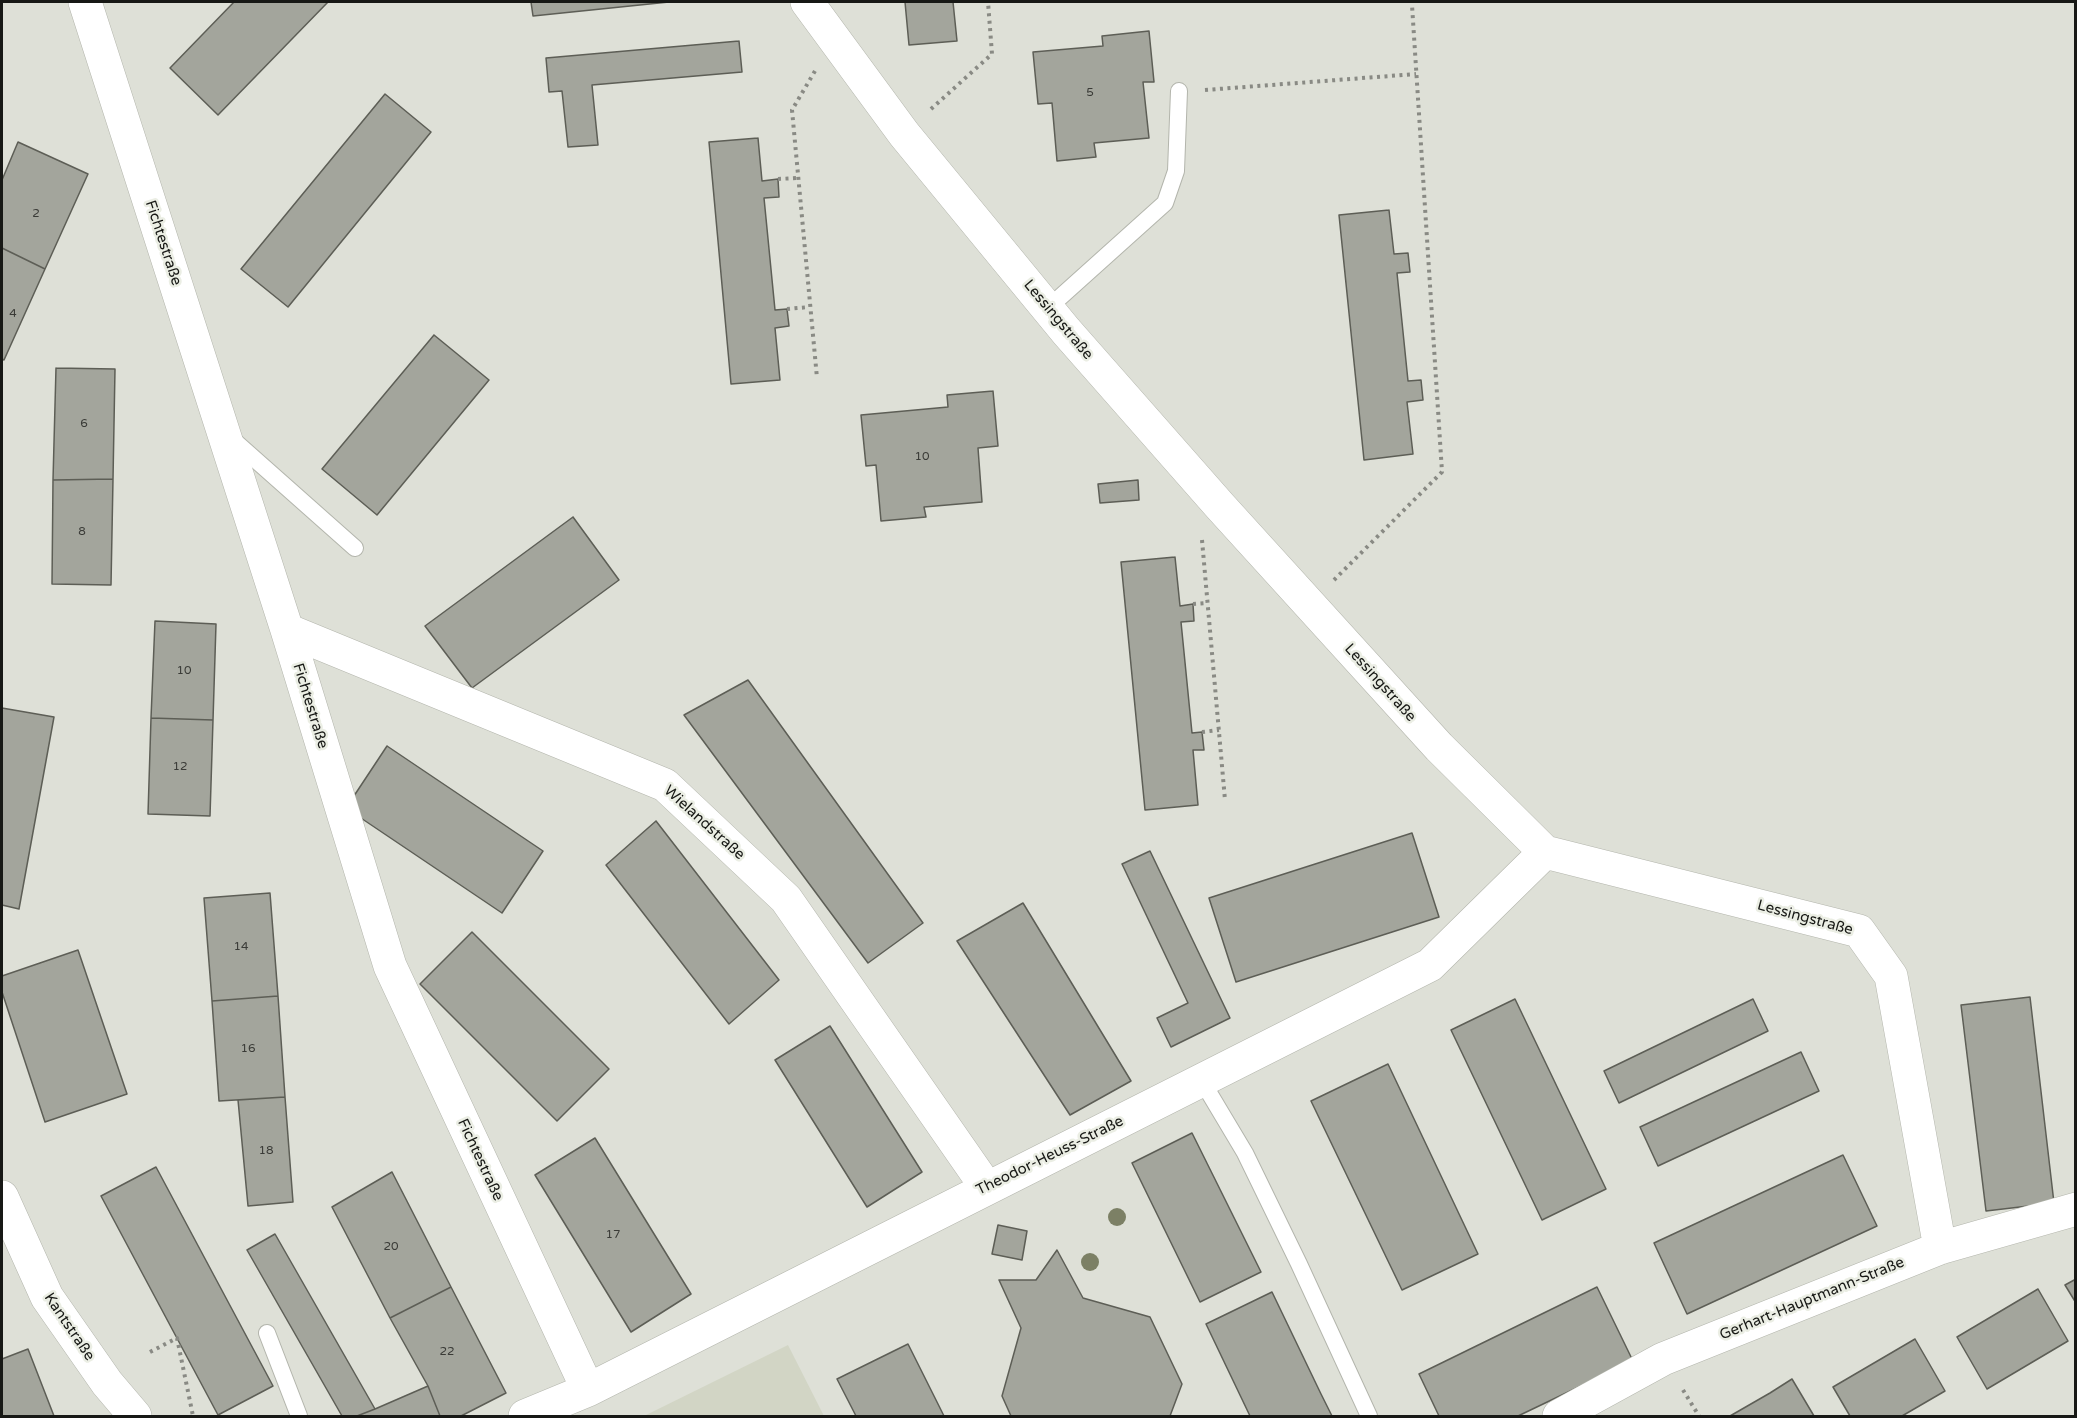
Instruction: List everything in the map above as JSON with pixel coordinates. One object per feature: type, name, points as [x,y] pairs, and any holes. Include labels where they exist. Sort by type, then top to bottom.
[{"type":"street","name":"Fichtestraße","points":[[85,2],[287,630],[390,966],[588,1390]]},
{"type":"street","name":"Lessingstraße","points":[[807,2],[904,134],[1047,309],[1220,506],[1439,747],[1545,852],[1859,931],[1891,976],[1940,1248]]},
{"type":"street","name":"Wielandstraße","points":[[287,630],[665,785],[786,898],[987,1188]]},
{"type":"street","name":"Theodor-Heuss-Straße","points":[[525,1416],[588,1390],[1430,965],[1545,852]]},
{"type":"street","name":"Kantstraße","points":[[2,1197],[47,1297],[107,1383],[135,1416]]},
{"type":"street","name":"Gerhart-Hauptmann-Straße","points":[[1559,1416],[1664,1359],[1940,1248],[2076,1209]]},
{"type":"lane","points":[[1047,309],[1164,203],[1176,171],[1179,92]]},
{"type":"lane","points":[[223,432],[355,548]]},
{"type":"lane","points":[[1202,1081],[1245,1153],[1369,1416]]},
{"type":"lane","points":[[267,1333],[299,1416]]},
{"type":"path","points":[[904,134],[992,54],[988,2]]},
{"type":"path","points":[[1309,605],[1442,471],[1412,5]]},
{"type":"path","points":[[817,378],[792,110],[835,39]]},
{"type":"path","points":[[1179,92],[1416,75]]},
{"type":"path","points":[[778,180],[798,178]]},
{"type":"path","points":[[787,309],[809,307]]},
{"type":"path","points":[[1220,506],[1202,541],[1225,800]]},
{"type":"path","points":[[1193,604],[1208,603]]},
{"type":"path","points":[[1202,732],[1219,730]]},
{"type":"path","points":[[150,1352],[177,1338],[193,1416]]},
{"type":"shaded area","points":[[788,1345],[824,1416],[644,1416]]},
{"type":"building","points":[[234,2],[328,2],[218,115],[170,68]]},
{"type":"building","points":[[531,2],[669,2],[533,16]]},
{"type":"building","points":[[905,2],[953,2],[957,41],[909,45]]},
{"type":"building","points":[[1149,31],[1154,82],[1143,82],[1149,138],[1094,143],[1096,157],[1057,161],[1052,103],[1038,104],[1033,52],[1103,46],[1102,36]]},
{"type":"building","points":[[739,41],[742,72],[592,85],[598,145],[568,147],[562,91],[549,92],[546,58]]},
{"type":"building","points":[[385,94],[431,132],[288,307],[241,269]]},
{"type":"building","points":[[758,138],[762,181],[778,179],[779,197],[764,198],[775,310],[787,309],[789,326],[775,328],[780,380],[731,384],[709,142]]},
{"type":"building","points":[[18,142],[88,174],[45,269],[2,248],[2,180]]},
{"type":"building","points":[[1389,210],[1394,254],[1408,253],[1410,272],[1397,273],[1408,381],[1421,380],[1423,400],[1407,402],[1413,454],[1364,460],[1339,215]]},
{"type":"building","points":[[2,248],[45,269],[4,360],[2,359]]},
{"type":"building","points":[[434,335],[489,380],[377,515],[322,469]]},
{"type":"building","points":[[56,368],[115,369],[113,479],[53,480]]},
{"type":"building","points":[[993,391],[998,446],[978,448],[982,502],[924,507],[926,517],[881,521],[876,465],[866,466],[861,415],[948,407],[947,395]]},
{"type":"building","points":[[113,479],[111,585],[52,584],[53,480]]},
{"type":"building","points":[[1138,480],[1139,500],[1100,503],[1098,484]]},
{"type":"building","points":[[573,517],[619,580],[472,688],[425,626]]},
{"type":"building","points":[[1175,557],[1180,606],[1193,604],[1194,621],[1181,622],[1192,733],[1202,732],[1204,750],[1193,750],[1198,805],[1145,810],[1121,562]]},
{"type":"building","points":[[155,621],[216,624],[213,720],[151,718]]},
{"type":"building","points":[[748,680],[923,923],[868,963],[684,715]]},
{"type":"building","points":[[2,708],[54,717],[19,909],[2,905]]},
{"type":"building","points":[[151,718],[213,720],[210,816],[148,814]]},
{"type":"building","points":[[387,746],[543,851],[502,913],[346,808]]},
{"type":"building","points":[[656,821],[779,980],[729,1024],[606,865]]},
{"type":"building","points":[[1412,833],[1439,917],[1236,982],[1209,898]]},
{"type":"building","points":[[1150,851],[1230,1018],[1171,1047],[1157,1018],[1188,1003],[1122,864]]},
{"type":"building","points":[[270,893],[278,996],[212,1001],[204,898]]},
{"type":"building","points":[[1023,903],[1131,1081],[1070,1115],[957,941]]},
{"type":"building","points":[[472,932],[609,1069],[557,1121],[420,984]]},
{"type":"building","points":[[78,950],[127,1094],[45,1122],[2,992],[2,976]]},
{"type":"building","points":[[278,996],[285,1097],[219,1101],[212,1001]]},
{"type":"building","points":[[2030,997],[2054,1203],[1986,1211],[1961,1005]]},
{"type":"building","points":[[1515,999],[1606,1189],[1542,1220],[1451,1030]]},
{"type":"building","points":[[1753,999],[1768,1031],[1619,1103],[1604,1071]]},
{"type":"building","points":[[830,1026],[922,1172],[867,1207],[775,1060]]},
{"type":"building","points":[[1801,1052],[1819,1091],[1658,1166],[1640,1127]]},
{"type":"building","points":[[1388,1064],[1478,1254],[1402,1290],[1311,1101]]},
{"type":"building","points":[[285,1097],[293,1202],[248,1206],[238,1100]]},
{"type":"building","points":[[1192,1133],[1261,1272],[1200,1302],[1132,1163]]},
{"type":"building","points":[[595,1138],[691,1294],[631,1332],[535,1175]]},
{"type":"building","points":[[1843,1155],[1877,1226],[1687,1314],[1654,1243]]},
{"type":"building","points":[[156,1167],[273,1386],[218,1415],[101,1196]]},
{"type":"building","points":[[392,1172],[451,1287],[390,1318],[332,1207]]},
{"type":"building","points":[[998,1225],[1027,1231],[1022,1260],[992,1254]]},
{"type":"building","points":[[275,1234],[375,1409],[357,1416],[342,1416],[247,1250]]},
{"type":"building","points":[[1057,1250],[1083,1298],[1150,1317],[1182,1384],[1170,1416],[1011,1416],[1002,1396],[1021,1328],[999,1280],[1036,1280]]},
{"type":"building","points":[[2076,1279],[2076,1303],[2065,1285]]},
{"type":"building","points":[[451,1287],[506,1393],[461,1416],[440,1416],[428,1386],[390,1318]]},
{"type":"building","points":[[1597,1287],[1633,1361],[1518,1416],[1439,1416],[1419,1374]]},
{"type":"building","points":[[2038,1289],[2068,1341],[1987,1389],[1957,1337]]},
{"type":"building","points":[[1272,1292],[1332,1416],[1250,1416],[1206,1324]]},
{"type":"building","points":[[1915,1339],[1945,1391],[1902,1416],[1850,1416],[1833,1387]]},
{"type":"building","points":[[908,1344],[944,1416],[856,1416],[837,1379]]},
{"type":"building","points":[[28,1349],[54,1416],[2,1416],[2,1359]]},
{"type":"building","points":[[1792,1379],[1814,1416],[1730,1416],[1770,1393]]},
{"type":"building","points":[[428,1386],[440,1416],[357,1416],[375,1409]]}]
